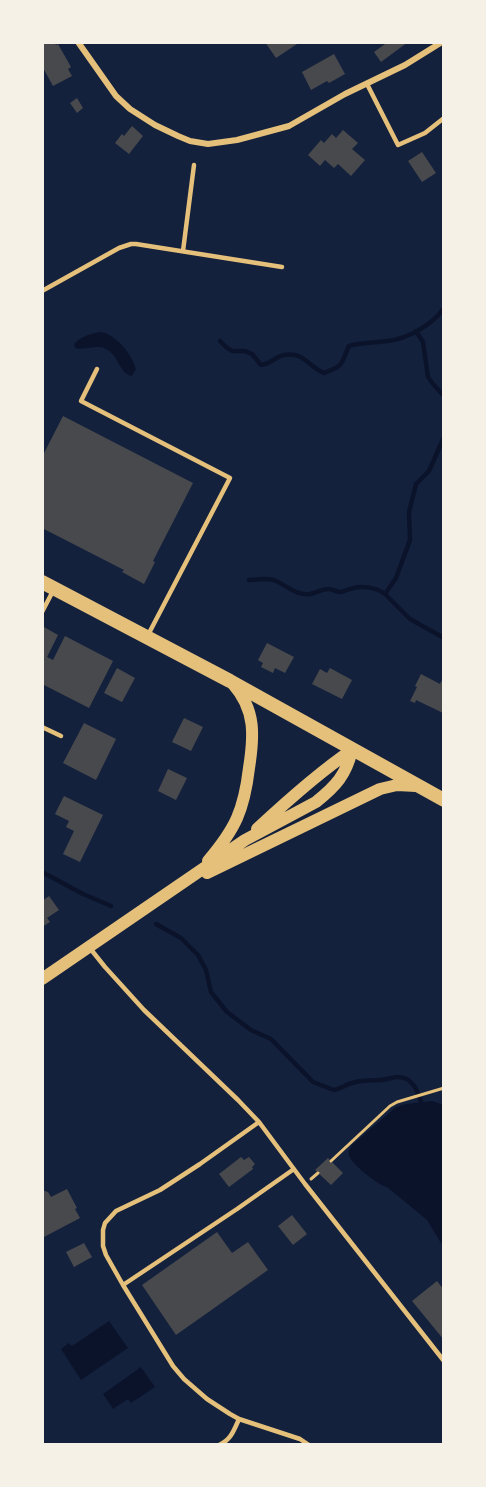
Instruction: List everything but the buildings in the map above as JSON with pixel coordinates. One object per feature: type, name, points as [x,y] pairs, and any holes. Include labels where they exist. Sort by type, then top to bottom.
[{"type":"main road","points":[[48,585],[230,681],[444,800]]},
{"type":"main road","points":[[193,875],[214,854],[232,827],[247,783],[252,750],[252,724],[247,705],[239,690],[230,681]]},
{"type":"main road","points":[[42,979],[245,840],[302,810],[326,794],[341,778],[352,750]]},
{"type":"main road","points":[[245,840],[284,803],[352,750]]},
{"type":"main road","points":[[168,892],[380,789],[397,785],[416,786]]},
{"type":"street","points":[[78,42],[116,96],[129,109],[160,128],[198,143],[208,144],[226,142],[289,126],[345,94],[398,69],[442,42]]},
{"type":"lane","points":[[367,84],[398,145],[425,133],[444,118]]},
{"type":"lane","points":[[183,251],[194,165]]},
{"type":"lane","points":[[42,291],[125,245],[136,244],[282,267]]},
{"type":"lane","points":[[97,369],[81,401],[230,478],[147,637]]},
{"type":"lane","points":[[42,612],[48,585]]},
{"type":"lane","points":[[42,727],[61,736]]},
{"type":"lane","points":[[89,947],[144,1010],[259,1122],[444,1361]]},
{"type":"lane","points":[[259,1122],[169,1185],[151,1196],[116,1211],[105,1223],[103,1246],[123,1285],[178,1373],[192,1387],[239,1419],[300,1439],[309,1445]]},
{"type":"lane","points":[[123,1285],[294,1169]]},
{"type":"lane","points":[[219,1445],[232,1436],[239,1419]]},
{"type":"path","points":[[331,1161],[384,1111],[397,1102],[444,1088]]},
{"type":"water","points":[[100,332],[112,337],[127,351],[136,369],[132,376],[125,372],[105,348],[75,348],[74,344],[80,339]]},
{"type":"water","points":[[432,1101],[444,1105],[444,1248],[427,1220],[387,1187],[366,1174],[355,1164],[349,1153],[352,1145],[396,1107]]},
{"type":"water","points":[[109,1321],[128,1348],[81,1380],[61,1349],[69,1343],[72,1346]]},
{"type":"water","points":[[141,1367],[155,1387],[131,1403],[128,1399],[113,1409],[103,1394]]},
{"type":"waterway","points":[[220,341],[232,351],[245,351],[252,354],[261,365],[291,354],[301,357],[324,373],[341,364],[349,346],[395,340],[411,334],[426,325],[444,308]]},
{"type":"waterway","points":[[416,331],[423,342],[428,377],[444,396]]},
{"type":"waterway","points":[[385,594],[396,578],[410,540],[409,512],[416,484],[429,471],[444,437]]},
{"type":"waterway","points":[[249,580],[273,580],[305,594],[326,589],[341,592],[359,587],[373,588],[385,594],[410,619],[444,638]]},
{"type":"waterway","points":[[42,872],[111,906]]},
{"type":"waterway","points":[[156,924],[181,938],[198,955],[206,970],[211,992],[227,1012],[251,1030],[271,1039],[313,1082],[334,1090],[359,1081],[404,1078],[409,1080],[415,1088],[423,1108]]}]
